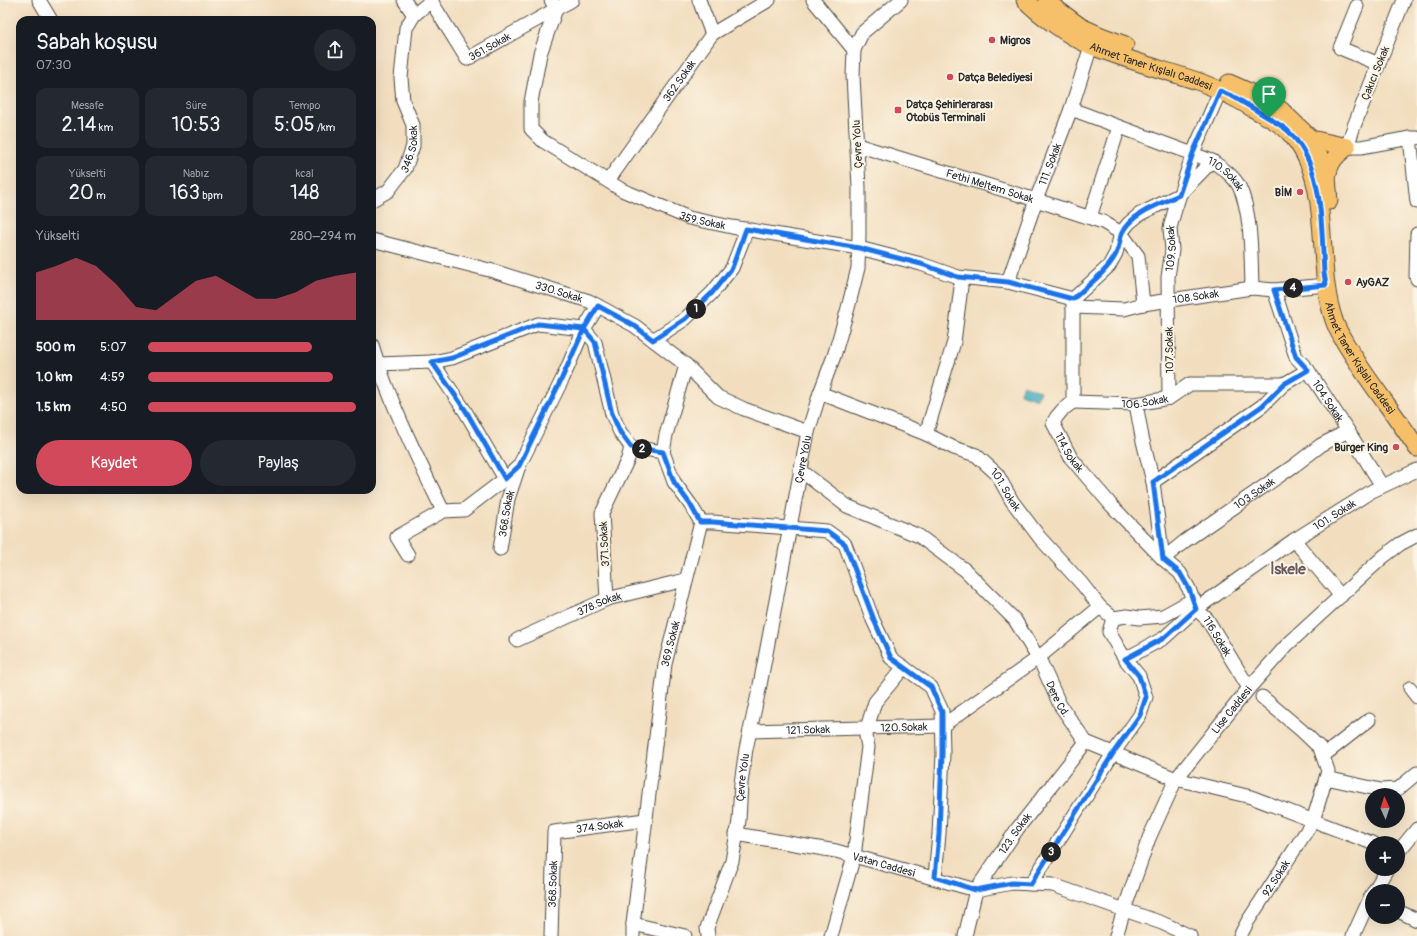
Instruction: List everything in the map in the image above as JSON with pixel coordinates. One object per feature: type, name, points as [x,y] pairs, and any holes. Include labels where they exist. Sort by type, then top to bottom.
[{"type":"main road","name":"Ahmet Taner Kışlalı Caddesi","points":[[1026,0],[1031,6],[1058,26],[1091,46],[1202,83],[1234,97],[1287,130],[1301,148],[1310,166],[1319,200],[1324,273],[1330,307],[1340,335],[1417,448]]},
{"type":"main road","name":"Ahmet Taner Kışlalı Caddesi","points":[[1047,0],[1051,5],[1081,27],[1101,36],[1217,77],[1247,91],[1282,110],[1311,139],[1327,177],[1338,294],[1343,313],[1355,340],[1417,427]]},
{"type":"main road","points":[[1311,139],[1347,147]]},
{"type":"main road","points":[[1327,177],[1330,163],[1347,147]]},
{"type":"street","points":[[39,0],[49,16]]},
{"type":"street","points":[[404,0],[414,15],[431,0]]},
{"type":"street","name":"361.Sokak","points":[[431,0],[467,59],[554,4],[572,0]]},
{"type":"street","points":[[699,0],[712,34]]},
{"type":"street","name":"362.Sokak","points":[[608,181],[712,34],[769,0]]},
{"type":"street","points":[[813,0],[854,50]]},
{"type":"street","name":"Çevre Yolu","points":[[708,936],[707,928],[732,861],[739,821],[741,782],[750,731],[808,432],[820,393],[834,356],[858,268],[859,187],[853,76],[854,50],[862,33],[901,0]]},
{"type":"street","name":"Çakıcı Sokak","points":[[1347,147],[1404,0]]},
{"type":"street","name":"359.Sokak","points":[[554,4],[540,54],[531,102],[532,129],[543,141],[622,190],[689,218],[859,248],[921,264],[958,277],[1008,282],[1073,303]]},
{"type":"street","points":[[1357,6],[1340,48],[1378,64]]},
{"type":"street","name":"346.Sokak","points":[[376,198],[388,191],[405,169],[413,146],[412,125],[403,101],[401,78],[406,28],[414,15]]},
{"type":"street","name":"111. Sokak","points":[[1008,282],[1036,200],[1071,109],[1091,46]]},
{"type":"street","name":"109.Sokak","points":[[1168,301],[1168,277],[1172,250],[1170,228],[1193,153],[1220,91]]},
{"type":"street","name":"110.Sokak","points":[[1071,109],[1193,153],[1212,161],[1228,172],[1239,186],[1250,229],[1252,288]]},
{"type":"street","points":[[1090,217],[1119,127]]},
{"type":"street","points":[[1347,147],[1361,147],[1414,138],[1417,202]]},
{"type":"street","name":"Fethi Meltem Sokak","points":[[857,145],[1090,217],[1104,222],[1121,233]]},
{"type":"street","name":"109.Sokak","points":[[1121,233],[1129,223],[1140,214],[1179,195],[1212,161]]},
{"type":"street","points":[[653,340],[685,319],[712,293],[732,268],[746,229]]},
{"type":"street","points":[[1073,402],[1073,303],[1108,266],[1116,253],[1121,233]]},
{"type":"street","points":[[1121,233],[1138,256],[1143,304]]},
{"type":"street","points":[[1417,234],[1417,279]]},
{"type":"street","name":"330.Sokak","points":[[376,241],[493,271],[589,301],[635,326],[686,365],[718,398],[808,432]]},
{"type":"street","points":[[926,434],[954,342],[961,287],[958,277]]},
{"type":"street","name":"108.Sokak","points":[[1073,303],[1124,309],[1143,304],[1252,288],[1274,290],[1326,285]]},
{"type":"street","name":"104.Sokak","points":[[1274,290],[1296,357],[1308,370],[1382,486]]},
{"type":"street","name":"107.Sokak","points":[[1168,301],[1169,398]]},
{"type":"street","name":"368.Sokak","points":[[500,549],[508,499],[519,466],[584,329],[598,306]]},
{"type":"street","points":[[378,364],[432,362],[452,358],[538,324],[584,329],[595,342],[612,414],[620,432],[631,447],[663,452]]},
{"type":"street","points":[[376,358],[415,453],[443,511]]},
{"type":"street","points":[[432,362],[466,411],[505,479]]},
{"type":"street","points":[[686,365],[663,452],[674,482],[690,504],[700,522],[827,531],[845,544],[874,620],[891,658],[931,687],[942,712],[939,826],[935,877]]},
{"type":"street","points":[[1153,482],[1262,406],[1284,384],[1308,370]]},
{"type":"street","name":"106.Sokak","points":[[1073,402],[1136,404],[1169,398],[1190,384],[1284,384]]},
{"type":"street","name":"101. Sokak","points":[[820,393],[926,434],[954,448],[976,455],[997,474],[1012,502],[1040,538],[1082,584],[1100,607],[1113,618]]},
{"type":"street","name":"114.Sokak","points":[[1073,402],[1063,408],[1053,423],[1071,458],[1111,506],[1163,559]]},
{"type":"street","points":[[1136,404],[1153,482],[1163,559]]},
{"type":"street","name":"103.Sokak","points":[[1163,559],[1184,541],[1295,465],[1321,445],[1348,431]]},
{"type":"street","name":"371.Sokak","points":[[607,599],[602,513],[628,459],[631,447]]},
{"type":"street","points":[[408,555],[397,537],[443,511],[464,510],[505,479],[519,466]]},
{"type":"street","name":"Dere Cd.","points":[[800,470],[846,506],[919,536],[965,570],[1014,620],[1038,658],[1060,705],[1086,742]]},
{"type":"street","name":"101. Sokak","points":[[1195,604],[1372,491],[1417,470]]},
{"type":"street","name":"369.Sokak","points":[[633,930],[665,664],[700,522]]},
{"type":"street","name":"Lise Caddesi","points":[[1116,936],[1149,838],[1176,779],[1249,688],[1287,645],[1383,557],[1400,544],[1417,535]]},
{"type":"street","points":[[1294,540],[1341,596]]},
{"type":"street","name":"116.Sokak","points":[[1163,559],[1180,573],[1195,604],[1207,619],[1249,688]]},
{"type":"street","name":"378.Sokak","points":[[518,640],[607,599],[686,580]]},
{"type":"street","points":[[1031,884],[1114,752],[1140,715],[1146,697],[1139,676],[1125,659],[1109,632],[1113,618],[1127,616],[1138,618],[1163,616],[1195,604]]},
{"type":"street","points":[[1125,659],[1164,638],[1195,604]]},
{"type":"street","points":[[942,726],[1038,658],[1100,607]]},
{"type":"street","points":[[831,936],[854,856],[868,748],[866,736],[867,728],[875,702],[904,668]]},
{"type":"street","points":[[1262,697],[1306,734],[1320,748],[1328,771],[1313,821]]},
{"type":"street","points":[[1323,756],[1368,720]]},
{"type":"street","name":"120.Sokak","points":[[867,728],[942,726]]},
{"type":"street","name":"121.Sokak","points":[[750,731],[867,728]]},
{"type":"street","points":[[1086,742],[1114,752],[1176,779],[1251,797],[1365,840]]},
{"type":"street","name":"123. Sokak","points":[[965,936],[976,890],[1018,828],[1086,742]]},
{"type":"street","points":[[1326,778],[1381,790],[1398,789],[1417,773]]},
{"type":"street","name":"374.Sokak","points":[[554,832],[646,820]]},
{"type":"street","name":"92.Sokak","points":[[1240,936],[1248,921],[1313,821]]},
{"type":"street","points":[[1405,844],[1417,829]]},
{"type":"street","name":"368.Sokak","points":[[550,936],[554,832]]},
{"type":"street","name":"Vatan Caddesi","points":[[736,834],[836,851],[921,875],[935,877],[976,890],[1012,883],[1052,885],[1162,923],[1190,936]]},
{"type":"street","points":[[1353,936],[1365,910]]},
{"type":"street","points":[[1405,914],[1417,920]]},
{"type":"street","points":[[633,930],[685,936]]},
{"type":"water","points":[[1023,385],[1040,391],[1037,399],[1020,393]]},
{"type":"place","name":"Migros","points":[[992,40]]},
{"type":"place","name":"Datça Belediyesi","points":[[950,77]]},
{"type":"place","name":"Datça Şehirlerarası Otobüs Terminali","points":[[898,110]]},
{"type":"place","name":"BİM","points":[[1300,192]]},
{"type":"place","name":"AyGAZ","points":[[1348,282]]},
{"type":"place","name":"Burger King","points":[[1396,447]]},
{"type":"district","name":"İskele","points":[[1288,569]]},
{"type":"route","points":[[1269,118],[1234,97],[1220,91],[1193,153],[1183,187],[1179,195],[1140,214],[1129,223],[1121,233],[1116,253],[1108,266],[1073,299],[1008,282],[958,277],[921,264],[859,248],[746,229],[732,268],[712,293],[685,319],[653,340],[635,326],[598,306],[584,329],[519,466],[505,479],[466,411],[432,362],[452,358],[538,324],[584,329],[595,342],[612,414],[620,432],[631,447],[663,452],[674,482],[690,504],[700,522],[827,531],[845,544],[874,620],[891,658],[931,687],[942,712],[939,834],[935,877],[976,890],[1012,883],[1031,884],[1114,752],[1140,715],[1146,697],[1139,676],[1125,659],[1164,638],[1196,609],[1194,599],[1180,573],[1163,559],[1153,482],[1262,406],[1284,384],[1308,370],[1296,357],[1274,290],[1326,285],[1319,200],[1310,166],[1301,148],[1287,130],[1269,118]]}]
